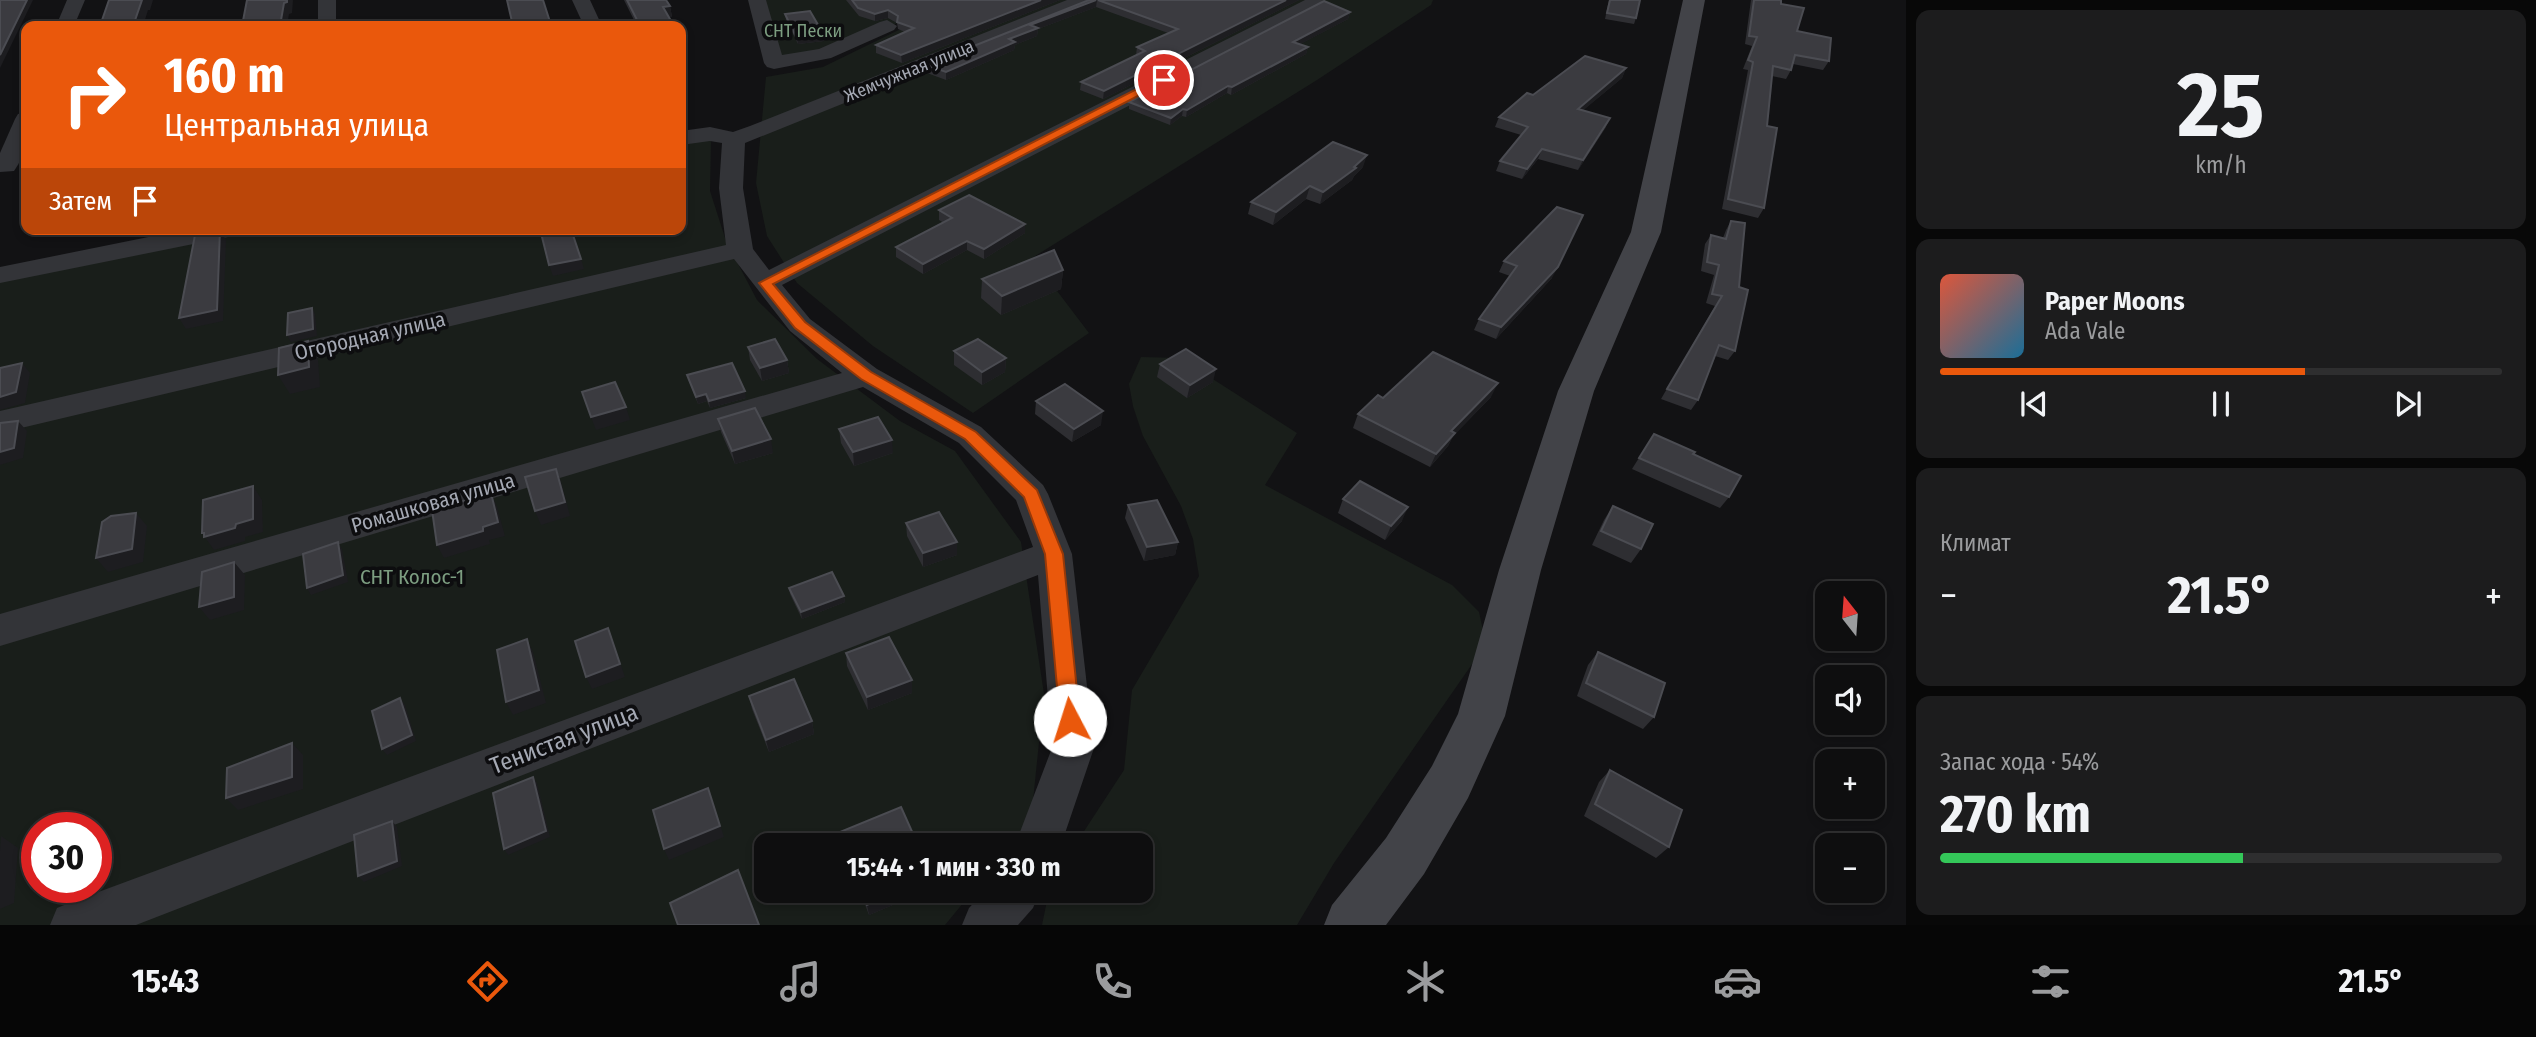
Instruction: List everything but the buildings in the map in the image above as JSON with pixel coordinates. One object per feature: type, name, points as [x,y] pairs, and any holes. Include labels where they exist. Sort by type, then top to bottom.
[{"type":"main road","points":[[1352,925],[1405,856],[1450,782],[1481,716],[1520,570],[1576,390],[1646,232],[1694,0]]},
{"type":"street","points":[[67,21],[76,0]]},
{"type":"street","points":[[327,0],[327,21]]},
{"type":"street","points":[[581,0],[591,21]]},
{"type":"street","points":[[757,0],[774,63],[824,54],[887,26]]},
{"type":"street","name":"Жемчужная улица","points":[[734,139],[843,98],[1083,0]]},
{"type":"street","points":[[765,283],[1313,3],[1314,0]]},
{"type":"street","points":[[11,165],[21,134]]},
{"type":"street","points":[[686,137],[710,134],[734,139],[731,188],[740,250],[800,325],[866,376],[970,435],[1031,494],[1054,554],[1073,748],[1042,833]]},
{"type":"street","points":[[0,275],[198,235]]},
{"type":"street","name":"Огородная улица","points":[[0,422],[740,250]]},
{"type":"street","name":"Ромашковая улица","points":[[0,630],[866,376]]},
{"type":"street","name":"Тенистая улица","points":[[74,925],[1054,554]]},
{"type":"street","points":[[986,925],[1005,903]]},
{"type":"green space","name":"СНТ Пески","points":[[763,0],[944,0],[826,58],[781,66]]},
{"type":"green space","points":[[960,0],[1433,0],[1431,5],[1317,80],[1032,258],[1089,333],[973,413],[873,346],[797,283],[767,236],[756,183],[766,77],[823,67]]},
{"type":"green space","name":"СНТ Колос-1","points":[[711,140],[710,191],[726,241],[757,300],[817,359],[900,421],[955,451],[1021,542],[1044,694],[1031,820],[1021,833],[754,833],[754,903],[963,903],[945,925],[0,925],[0,280],[221,235],[686,235],[686,141]]},
{"type":"green space","points":[[1141,357],[1180,358],[1297,433],[1265,485],[1452,585],[1479,612],[1486,644],[1334,863],[1297,925],[1042,925],[1047,903],[1153,903],[1153,833],[1083,833],[1124,770],[1132,690],[1199,576],[1193,539],[1181,506],[1143,436],[1129,384]]},
{"type":"route","points":[[1070,720],[1054,554],[1031,494],[970,435],[866,376],[800,325],[765,283],[1164,80]]}]
